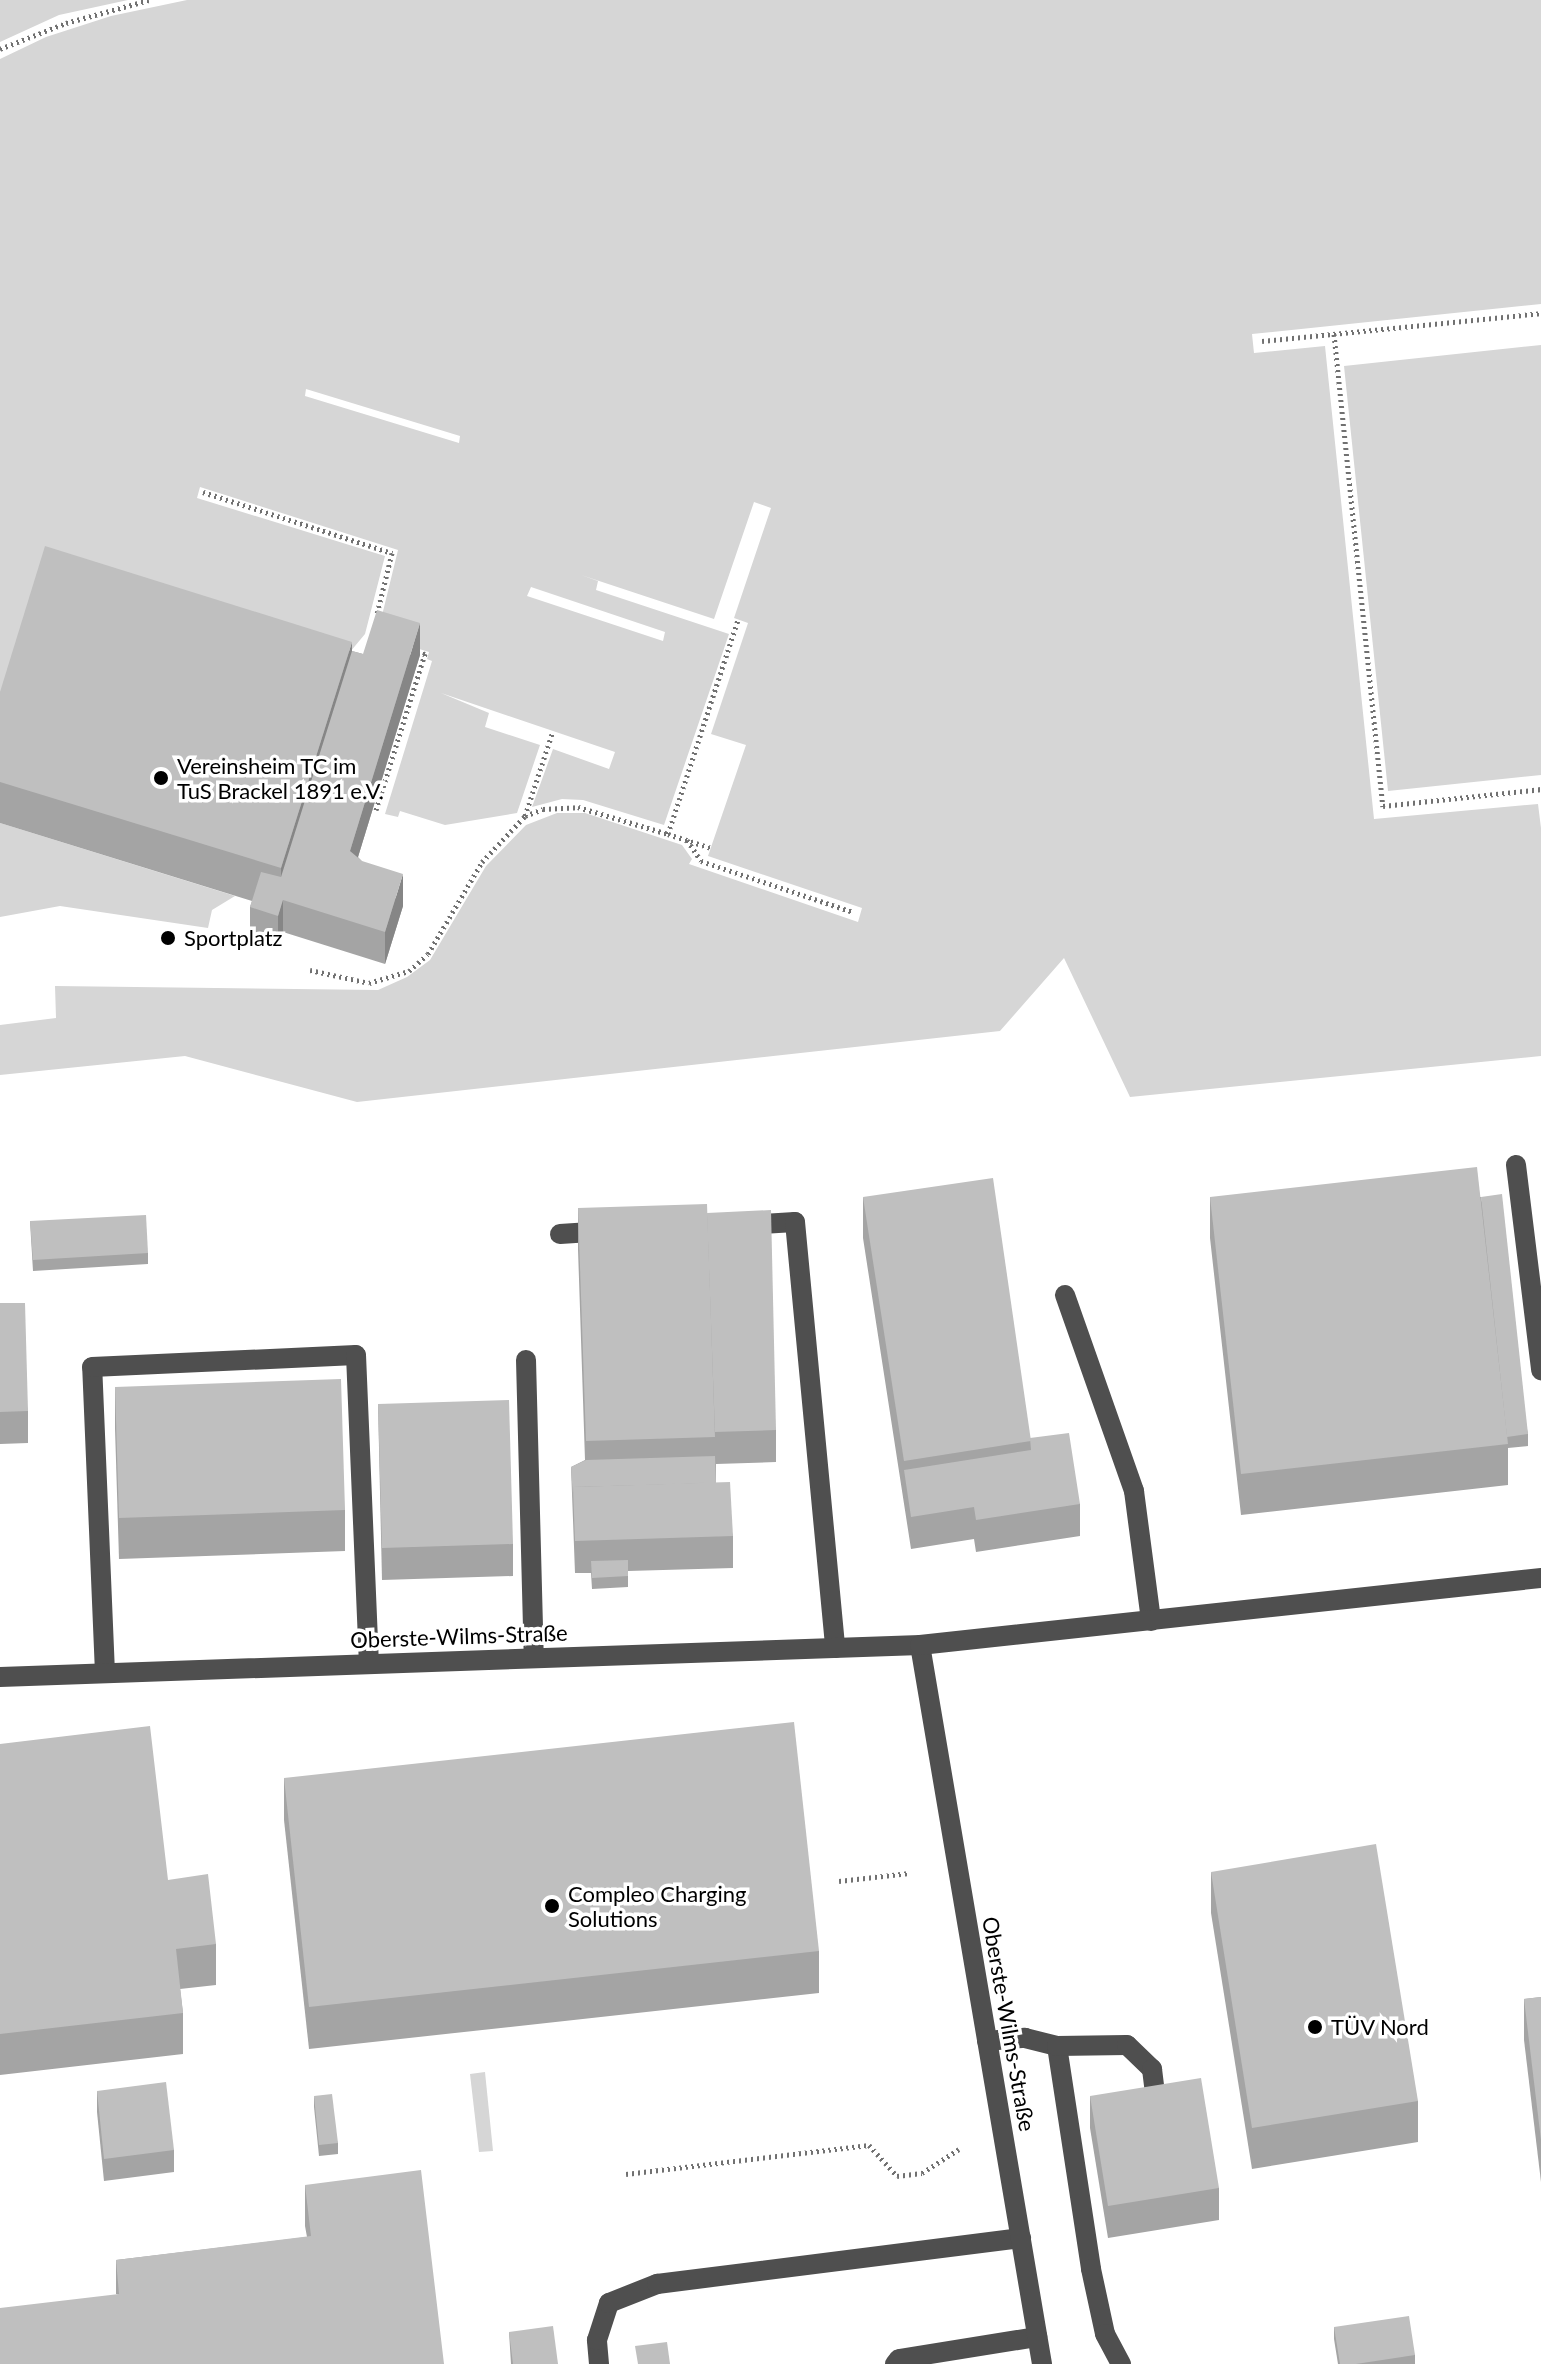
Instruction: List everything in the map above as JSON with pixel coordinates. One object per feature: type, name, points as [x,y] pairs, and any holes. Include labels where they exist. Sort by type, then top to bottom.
[{"type":"street","points":[[1516,1165],[1541,1370]]},
{"type":"street","points":[[732,1225],[795,1222],[835,1648]]},
{"type":"street","points":[[560,1234],[623,1231]]},
{"type":"street","points":[[1065,1295],[1134,1491],[1151,1621]]},
{"type":"street","points":[[105,1673],[92,1367],[356,1355],[369,1663]]},
{"type":"street","points":[[526,1360],[534,1658]]},
{"type":"street","name":"Oberste-Wilms-Straße","points":[[0,1677],[920,1645],[1541,1578]]},
{"type":"street","name":"Oberste-Wilms-Straße","points":[[920,1645],[1042,2364]]},
{"type":"street","points":[[987,2041],[1025,2038],[1057,2046],[1127,2045],[1152,2069],[1156,2101]]},
{"type":"street","points":[[1057,2046],[1091,2269],[1105,2334],[1121,2364]]},
{"type":"street","points":[[599,2364],[597,2340],[609,2303],[657,2284],[1021,2238]]},
{"type":"street","points":[[895,2364],[899,2359],[1037,2337]]},
{"type":"path","points":[[0,49],[78,19],[149,0]]},
{"type":"path","points":[[1262,341],[1541,313]]},
{"type":"path","points":[[1334,334],[1383,806],[1541,789]]},
{"type":"path","points":[[203,492],[392,553],[374,623]]},
{"type":"path","points":[[668,834],[738,620]]},
{"type":"path","points":[[376,810],[425,654],[411,650]]},
{"type":"path","points":[[310,970],[369,983],[409,971],[428,954],[482,862],[525,816],[553,731]]},
{"type":"path","points":[[525,816],[543,809],[578,807],[711,848]]},
{"type":"path","points":[[687,840],[701,861],[853,912]]},
{"type":"path","points":[[839,1881],[910,1873]]},
{"type":"path","points":[[626,2174],[869,2145],[897,2176],[922,2173],[959,2149]]},
{"type":"shaded area","points":[[0,0],[128,0],[59,15],[0,42]]},
{"type":"shaded area","points":[[187,0],[1541,0],[1541,304],[1252,334],[1254,353],[1325,346],[1374,819],[1538,804],[1541,828],[1541,1056],[1130,1097],[1064,958],[1000,1031],[357,1102],[185,1056],[0,1075],[0,1025],[56,1018],[55,986],[378,990],[407,977],[430,960],[486,866],[526,825],[557,813],[585,813],[682,845],[692,859],[689,864],[858,922],[862,908],[708,856],[746,745],[711,734],[748,623],[734,618],[771,508],[754,502],[714,619],[581,575],[598,581],[596,590],[729,634],[664,825],[583,800],[562,799],[532,807],[553,749],[609,769],[615,752],[441,693],[489,713],[485,727],[540,745],[517,813],[445,825],[400,811],[398,817],[385,814],[432,661],[427,659],[429,652],[377,636],[398,550],[200,487],[197,498],[385,556],[365,634],[330,676],[0,733],[0,59],[46,37],[111,16]],"holes":[[[306,389],[460,436],[459,443],[305,396]],[[531,587],[665,632],[663,641],[527,596]]]},
{"type":"shaded area","points":[[1541,345],[1541,775],[1388,791],[1344,366]]},
{"type":"shaded area","points":[[0,823],[235,896],[212,910],[208,928],[60,906],[0,917]]},
{"type":"shaded area","points":[[485,2072],[493,2151],[479,2152],[470,2074]]},
{"type":"building","name":"Vereinsheim TC im TuS Brackel 1891 e.V.","points":[[45,546],[352,642],[281,868],[0,782],[0,692]]},
{"type":"building","points":[[377,610],[420,623],[350,851],[362,861],[403,874],[385,932],[283,900],[278,916],[250,907],[261,872],[281,877],[352,651],[363,654]]},
{"type":"building","points":[[1477,1167],[1508,1444],[1241,1474],[1210,1197]]},
{"type":"building","points":[[993,1178],[1031,1441],[904,1461],[863,1197]]},
{"type":"building","points":[[1502,1194],[1528,1434],[1507,1437],[1481,1197]]},
{"type":"building","points":[[707,1204],[715,1437],[586,1441],[578,1208]]},
{"type":"building","points":[[771,1210],[776,1430],[715,1432],[707,1213]]},
{"type":"building","points":[[146,1215],[148,1253],[33,1260],[30,1221]]},
{"type":"building","points":[[0,1303],[25,1303],[28,1411],[0,1412]]},
{"type":"building","points":[[341,1379],[345,1510],[119,1518],[115,1387]]},
{"type":"building","points":[[509,1400],[513,1544],[382,1548],[378,1404]]},
{"type":"building","points":[[1069,1433],[1080,1504],[976,1520],[974,1507],[911,1517],[904,1470],[1031,1450],[1030,1438]]},
{"type":"building","points":[[715,1456],[716,1483],[573,1487],[573,1497],[571,1467],[586,1460]]},
{"type":"building","points":[[730,1482],[733,1536],[575,1541],[573,1487]]},
{"type":"building","points":[[628,1560],[628,1576],[592,1578],[591,1561]]},
{"type":"building","name":"Compleo Charging Solutions","points":[[794,1722],[819,1951],[309,2007],[284,1778]]},
{"type":"building","points":[[150,1726],[168,1880],[208,1874],[216,1944],[176,1949],[183,2013],[0,2034],[0,1744]]},
{"type":"building","name":"TÜV Nord","points":[[1376,1844],[1418,2101],[1252,2128],[1211,1872]]},
{"type":"building","points":[[1541,1997],[1541,2140],[1524,1999]]},
{"type":"building","points":[[1201,2078],[1219,2188],[1108,2206],[1090,2096]]},
{"type":"building","points":[[166,2082],[174,2150],[104,2159],[97,2091]]},
{"type":"building","points":[[332,2094],[338,2143],[319,2145],[314,2096]]},
{"type":"building","points":[[421,2170],[444,2364],[0,2364],[0,2308],[119,2294],[116,2260],[311,2236],[305,2185]]},
{"type":"building","points":[[1409,2316],[1415,2355],[1340,2364],[1334,2327]]},
{"type":"building","points":[[553,2326],[558,2364],[513,2364],[509,2332]]},
{"type":"building","points":[[667,2342],[670,2364],[638,2364],[635,2346]]},
{"type":"place","name":"Vereinsheim TC im TuS Brackel 1891 e.V.","points":[[161,778]]},
{"type":"place","name":"Sportplatz","points":[[168,938]]},
{"type":"place","name":"Compleo Charging Solutions","points":[[552,1906]]},
{"type":"place","name":"TÜV Nord","points":[[1315,2027]]}]
